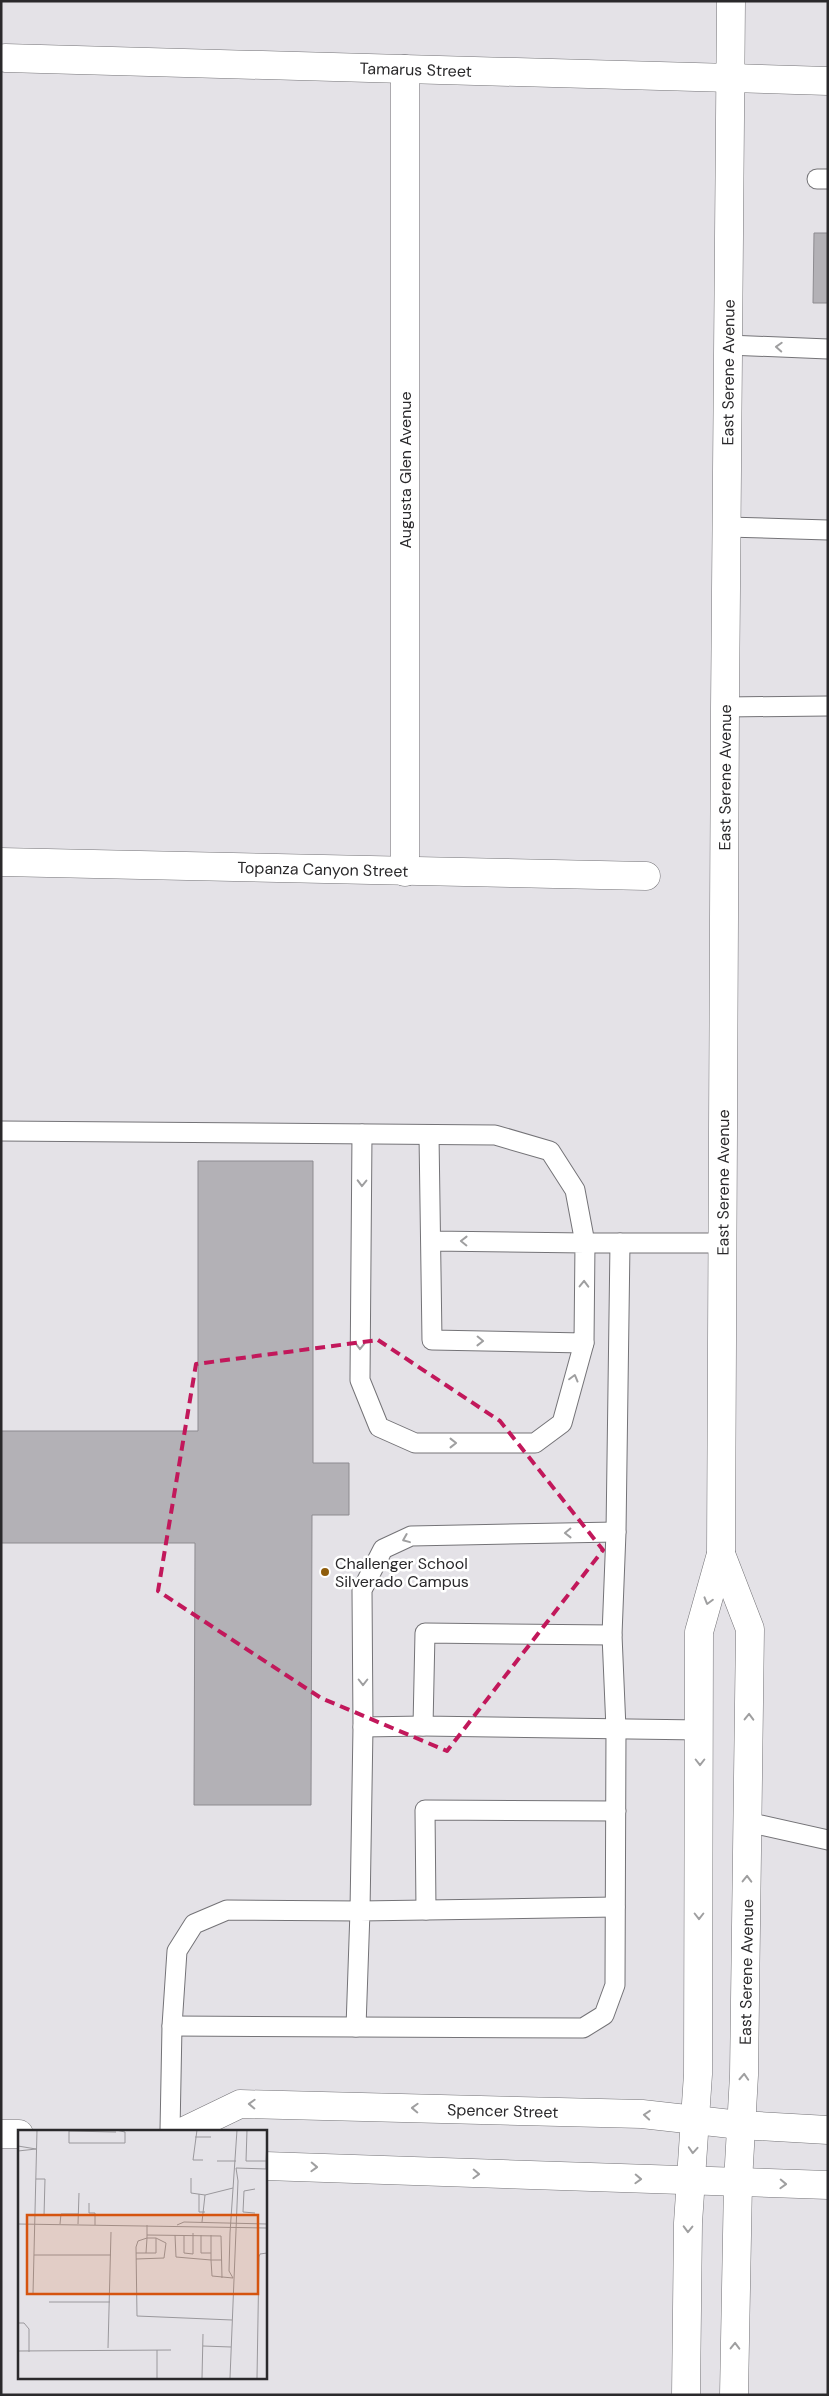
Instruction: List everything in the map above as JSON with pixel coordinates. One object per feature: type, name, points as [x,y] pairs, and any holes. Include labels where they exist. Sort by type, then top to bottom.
[{"type":"main road","name":"East Serene Avenue","points":[[686,2395],[688,2223],[698,2074],[699,1632],[722,1554],[725,707],[731,1]]},
{"type":"main road","name":"Tamarus Street","points":[[5,58],[828,81]]},
{"type":"main road","name":"Augusta Glen Avenue","points":[[404,872],[405,69]]},
{"type":"main road","name":"Topanza Canyon Street","points":[[1,862],[646,876]]},
{"type":"main road","name":"East Serene Avenue","points":[[722,1554],[750,1629],[744,2075],[738,2182],[734,2395]]},
{"type":"main road","name":"Spencer Street","points":[[186,2130],[240,2104],[642,2114],[740,2126],[828,2130]]},
{"type":"main road","points":[[1,2134],[18,2134]]},
{"type":"main road","points":[[266,2166],[828,2186]]},
{"type":"lane","points":[[728,345],[828,349]]},
{"type":"lane","points":[[727,527],[828,530]]},
{"type":"lane","points":[[725,707],[828,706]]},
{"type":"lane","points":[[1,1131],[495,1135],[550,1151],[575,1190],[585,1243],[584,1343],[562,1423],[536,1443],[416,1443],[379,1427],[360,1380],[362,1134]]},
{"type":"lane","points":[[429,1135],[432,1340],[584,1343]]},
{"type":"lane","points":[[432,1241],[723,1242]]},
{"type":"lane","points":[[172,2026],[582,2028],[604,2015],[615,1985],[616,1730],[612,1635],[616,1532],[620,1242]]},
{"type":"lane","points":[[356,2027],[363,1727],[362,1590],[383,1550],[411,1536],[616,1532]]},
{"type":"lane","points":[[423,1726],[425,1633],[612,1635]]},
{"type":"lane","points":[[363,1727],[423,1726],[700,1730]]},
{"type":"lane","points":[[426,1910],[425,1810],[616,1811]]},
{"type":"lane","points":[[747,1822],[828,1840]]},
{"type":"lane","points":[[170,2130],[172,2026],[177,1951],[194,1924],[227,1910],[360,1911],[615,1907]]},
{"type":"highlighted area","points":[[378,1340],[500,1421],[603,1550],[447,1751],[321,1698],[158,1591],[196,1364]]},
{"type":"building","points":[[814,233],[828,233],[828,303],[813,303]]},
{"type":"building","points":[[198,1161],[313,1161],[313,1463],[349,1463],[349,1515],[312,1515],[311,1805],[194,1805],[195,1543],[1,1543],[1,1431],[198,1431]]},
{"type":"place","name":"Challenger School Silverado Campus","points":[[325,1572]]}]
